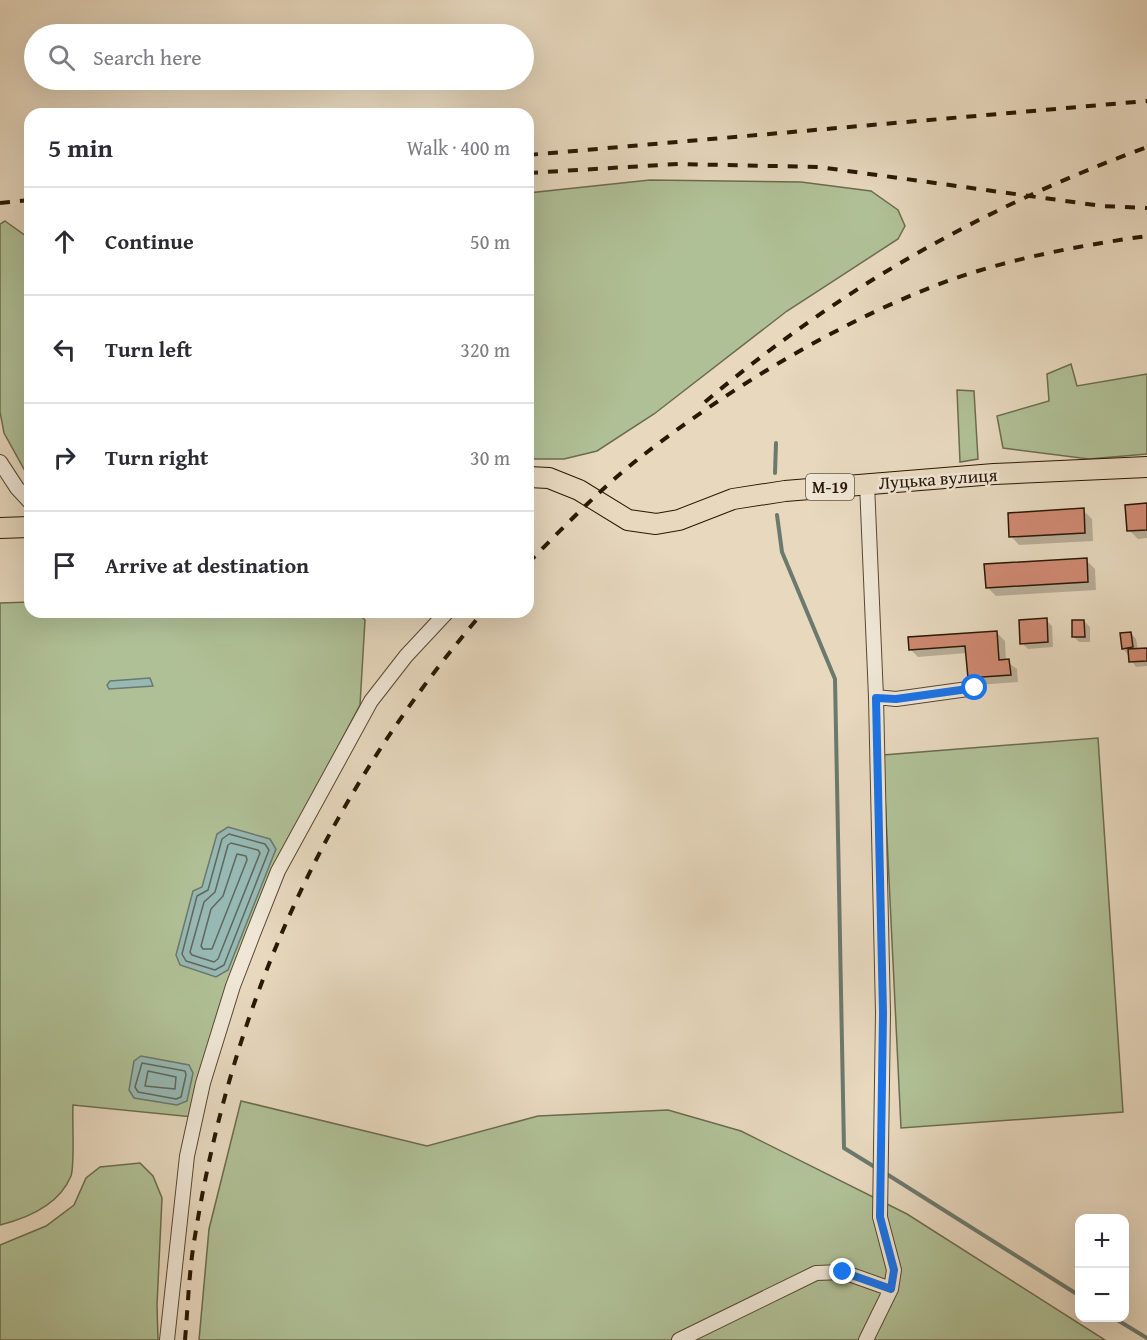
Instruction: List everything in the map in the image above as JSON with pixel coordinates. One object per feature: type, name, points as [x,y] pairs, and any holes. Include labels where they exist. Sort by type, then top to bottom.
[{"type":"highway","name":"Луцька вулиця","points":[[534,477],[549,478],[579,490],[628,520],[656,524],[679,520],[733,499],[785,491],[1147,467]]},
{"type":"highway","points":[[0,528],[24,527]]},
{"type":"street","points":[[0,462],[24,496]]},
{"type":"street","points":[[866,1340],[891,1289],[894,1270],[880,1217],[883,1013],[876,698],[867,484]]},
{"type":"street","points":[[167,1340],[187,1156],[204,1083],[249,944],[278,871],[371,701],[406,656],[441,618]]},
{"type":"street","points":[[876,698],[896,699],[975,688]]},
{"type":"street","points":[[679,1340],[816,1273],[843,1272],[891,1289]]},
{"type":"green space","points":[[650,180],[801,182],[871,191],[898,210],[905,226],[898,239],[787,311],[654,414],[597,451],[564,459],[534,459],[534,192]]},
{"type":"green space","points":[[5,221],[24,235],[24,469],[4,433],[0,412],[0,224]]},
{"type":"green space","points":[[1071,364],[1077,386],[1147,374],[1147,454],[1089,459],[1003,448],[997,416],[1049,401],[1047,374]]},
{"type":"green space","points":[[957,390],[974,391],[978,459],[960,462]]},
{"type":"green space","points":[[24,602],[24,618],[363,618],[365,620],[360,705],[283,851],[193,1117],[73,1105],[72,1170],[66,1186],[42,1209],[0,1225],[0,603]]},
{"type":"green space","points":[[1098,738],[1123,1112],[901,1128],[883,755]]},
{"type":"green space","points":[[241,1101],[427,1146],[538,1116],[668,1110],[741,1131],[907,1214],[1105,1340],[199,1340],[209,1229]]},
{"type":"green space","points":[[140,1163],[153,1176],[162,1198],[157,1305],[158,1340],[0,1340],[0,1245],[46,1226],[74,1205],[86,1178],[100,1167]]},
{"type":"water","points":[[150,678],[153,686],[109,689],[107,685],[110,681]]},
{"type":"water","points":[[228,827],[270,839],[276,849],[228,970],[216,977],[180,965],[176,955],[193,891],[202,887],[217,834]]},
{"type":"water","points":[[141,1056],[189,1065],[193,1073],[187,1101],[177,1105],[134,1098],[129,1090],[134,1061]]},
{"type":"building","points":[[1147,503],[1147,530],[1127,531],[1125,505]]},
{"type":"building","points":[[1084,508],[1085,533],[1009,537],[1008,513]]},
{"type":"building","points":[[1087,558],[1088,582],[986,588],[984,564]]},
{"type":"building","points":[[1047,618],[1048,642],[1020,644],[1019,620]]},
{"type":"building","points":[[1072,620],[1084,620],[1085,637],[1072,637]]},
{"type":"building","points":[[997,631],[999,660],[1009,659],[1011,675],[968,678],[965,646],[909,650],[908,637]]},
{"type":"building","points":[[1131,632],[1133,647],[1122,649],[1120,633]]},
{"type":"building","points":[[1147,648],[1147,661],[1129,662],[1128,649]]},
{"type":"waterway","points":[[775,473],[776,443]]},
{"type":"waterway","points":[[777,515],[782,552],[835,679],[844,1148],[878,1169]]},
{"type":"waterway","points":[[885,1173],[1075,1293]]},
{"type":"waterway","points":[[1121,1322],[1147,1338]]},
{"type":"railway","points":[[534,154],[1147,101]]},
{"type":"railway","points":[[705,402],[808,323],[861,287],[915,255],[970,224],[1027,197],[1147,147]]},
{"type":"railway","points":[[534,173],[678,164],[819,167],[1102,206],[1147,208]]},
{"type":"railway","points":[[0,203],[24,201]]},
{"type":"railway","points":[[534,557],[608,484],[672,433],[749,381],[873,312],[956,278],[1003,264],[1051,252],[1147,236]]},
{"type":"railway","points":[[185,1340],[193,1249],[212,1149],[234,1065],[262,983],[295,904],[333,827],[378,753],[427,681],[478,618]]},
{"type":"route","points":[[843,1272],[891,1289],[894,1270],[880,1217],[883,1013],[876,698],[896,699],[975,688]]}]
